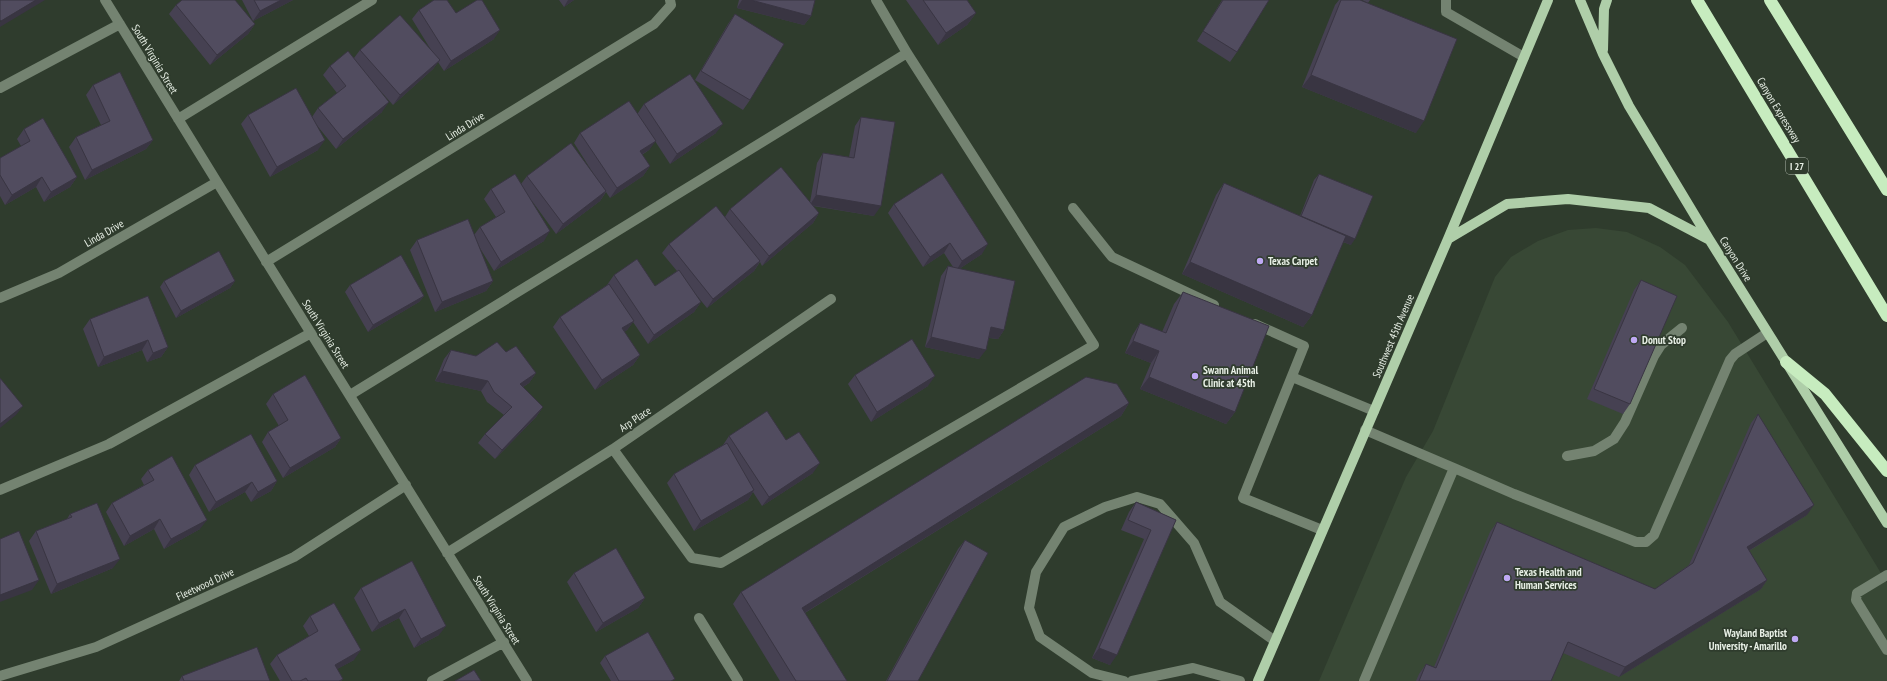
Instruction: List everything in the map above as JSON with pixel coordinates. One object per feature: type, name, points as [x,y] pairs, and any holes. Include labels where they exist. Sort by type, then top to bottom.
[{"type":"highway","name":"Canyon Expressway","points":[[1697,0],[1887,316]]},
{"type":"highway","points":[[1770,0],[1887,190]]},
{"type":"highway","points":[[1786,362],[1825,394],[1887,471]]},
{"type":"main road","name":"Southwest 45th Avenue","points":[[1258,681],[1448,239],[1548,0]]},
{"type":"main road","name":"Canyon Drive","points":[[1580,0],[1603,54],[1629,106],[1767,333],[1887,522]]},
{"type":"main road","points":[[1603,54],[1604,9],[1607,0]]},
{"type":"main road","points":[[1448,239],[1507,204],[1568,199],[1649,208],[1709,239]]},
{"type":"street","name":"South Virginia Street","points":[[105,0],[527,681]]},
{"type":"street","points":[[178,119],[372,0]]},
{"type":"street","points":[[613,449],[692,558],[722,563],[1094,345],[907,53],[876,0]]},
{"type":"street","points":[[1446,0],[1446,12],[1524,57]]},
{"type":"street","name":"Linda Drive","points":[[266,262],[654,24],[671,2]]},
{"type":"street","points":[[0,88],[120,24]]},
{"type":"street","points":[[350,395],[907,53]]},
{"type":"street","name":"Linda Drive","points":[[0,298],[59,273],[217,182]]},
{"type":"street","points":[[1073,208],[1112,257],[1225,310]]},
{"type":"street","name":"Arp Place","points":[[447,553],[613,449],[831,299]]},
{"type":"street","points":[[1247,320],[1304,346],[1243,498],[1322,530]]},
{"type":"street","points":[[1567,456],[1594,451],[1614,439],[1625,422],[1654,356],[1661,345],[1682,328]]},
{"type":"street","points":[[0,490],[109,444],[310,333]]},
{"type":"street","points":[[1365,430],[1514,494],[1636,542],[1646,542],[1654,535],[1730,360],[1735,354],[1767,333]]},
{"type":"street","points":[[1292,377],[1374,412]]},
{"type":"street","points":[[1364,681],[1454,468]]},
{"type":"street","name":"Fleetwood Drive","points":[[0,676],[96,647],[294,557],[406,485]]},
{"type":"street","points":[[1124,681],[1092,673],[1040,637],[1029,608],[1036,572],[1064,527],[1105,507],[1137,497],[1160,504],[1194,542],[1220,602],[1275,641]]},
{"type":"street","points":[[1887,575],[1857,592],[1856,600],[1887,650]]},
{"type":"street","points":[[699,618],[738,681]]},
{"type":"street","points":[[432,681],[504,642]]},
{"type":"street","points":[[1132,681],[1193,668],[1240,681]]},
{"type":"shaded area","points":[[1596,228],[1627,232],[1660,247],[1685,265],[1728,322],[1887,583],[1887,681],[1319,681],[1406,477],[1433,431],[1495,277],[1511,257],[1538,241],[1568,230]]},
{"type":"building","points":[[0,0],[36,0],[1,21]]},
{"type":"building","points":[[182,0],[235,0],[255,24],[217,55],[176,5]]},
{"type":"building","points":[[254,0],[281,0],[260,11]]},
{"type":"building","points":[[434,0],[447,0],[456,13],[477,0],[482,0],[500,30],[451,61],[419,10]]},
{"type":"building","points":[[751,0],[815,0],[811,16]]},
{"type":"building","points":[[923,0],[967,0],[976,13],[946,33]]},
{"type":"building","points":[[1223,0],[1269,0],[1237,52],[1203,31]]},
{"type":"building","points":[[1341,0],[1360,0],[1457,39],[1424,121],[1311,75]]},
{"type":"building","points":[[735,14],[784,44],[750,100],[701,71]]},
{"type":"building","points":[[400,15],[440,60],[400,95],[360,50]]},
{"type":"building","points":[[348,51],[389,102],[343,139],[318,108],[346,86],[330,66]]},
{"type":"building","points":[[120,72],[153,140],[92,170],[76,137],[110,121],[93,85]]},
{"type":"building","points":[[690,74],[723,124],[677,154],[644,104]]},
{"type":"building","points":[[296,88],[325,140],[277,167],[248,115]]},
{"type":"building","points":[[629,101],[656,141],[640,151],[650,166],[617,188],[580,133]]},
{"type":"building","points":[[861,117],[895,122],[881,206],[816,195],[823,153],[854,158]]},
{"type":"building","points":[[43,118],[77,177],[51,192],[42,177],[12,195],[0,175],[0,158],[30,141],[24,129]]},
{"type":"building","points":[[571,143],[606,191],[563,224],[527,176]]},
{"type":"building","points":[[781,167],[819,213],[769,256],[730,209]]},
{"type":"building","points":[[942,173],[988,244],[962,261],[950,243],[930,257],[894,204]]},
{"type":"building","points":[[515,174],[550,231],[501,262],[480,227],[505,212],[491,189]]},
{"type":"building","points":[[1319,174],[1373,196],[1355,239],[1301,216]]},
{"type":"building","name":"Texas Carpet","points":[[1224,183],[1346,236],[1312,315],[1190,262]]},
{"type":"building","points":[[716,206],[760,261],[713,299],[669,244]]},
{"type":"building","points":[[468,219],[493,281],[442,302],[417,240]]},
{"type":"building","points":[[219,251],[235,281],[181,311],[164,281]]},
{"type":"building","points":[[401,255],[424,296],[373,325],[350,285]]},
{"type":"building","points":[[637,259],[655,286],[679,270],[701,302],[654,335],[614,275]]},
{"type":"building","points":[[948,266],[1015,281],[1004,330],[991,327],[986,350],[931,337]]},
{"type":"building","points":[[1641,280],[1677,296],[1630,404],[1594,389]]},
{"type":"building","points":[[609,284],[634,321],[622,328],[640,355],[602,380],[560,317]]},
{"type":"building","name":"Swann Animal Clinic at 45th","points":[[1183,292],[1269,326],[1235,412],[1149,377],[1159,351],[1133,341],[1140,323],[1166,333]]},
{"type":"building","points":[[148,296],[168,347],[153,353],[148,340],[104,357],[90,319]]},
{"type":"building","points":[[912,339],[935,376],[877,412],[855,375]]},
{"type":"building","points":[[497,342],[506,352],[516,346],[536,373],[520,384],[543,407],[502,450],[485,434],[512,407],[494,392],[488,381],[442,371],[451,350],[476,356]]},
{"type":"building","points":[[305,375],[341,438],[290,468],[268,432],[288,420],[273,394]]},
{"type":"building","points":[[1086,377],[1117,384],[1129,403],[802,608],[847,681],[796,681],[741,592]]},
{"type":"building","points":[[0,378],[23,406],[0,424]]},
{"type":"building","points":[[767,411],[786,440],[799,432],[820,463],[769,497],[729,436]]},
{"type":"building","points":[[1758,414],[1814,505],[1747,547],[1767,580],[1625,667],[1568,642],[1551,681],[1419,681],[1426,664],[1436,668],[1497,522],[1655,589],[1693,563]]},
{"type":"building","points":[[251,434],[277,481],[258,492],[252,482],[216,502],[195,465]]},
{"type":"building","points":[[727,443],[754,490],[701,521],[674,474]]},
{"type":"building","points":[[172,456],[207,520],[171,539],[160,519],[130,536],[112,503],[154,480],[148,470]]},
{"type":"building","points":[[1136,502],[1176,520],[1117,655],[1099,648],[1151,530],[1128,520]]},
{"type":"building","points":[[97,503],[120,559],[57,584],[36,531],[72,517],[70,514]]},
{"type":"building","points":[[19,531],[39,580],[0,595],[0,539]]},
{"type":"building","points":[[965,540],[988,553],[918,681],[887,681]]},
{"type":"building","points":[[616,548],[645,598],[603,623],[574,573]]},
{"type":"building","points":[[412,561],[446,626],[421,639],[405,609],[379,623],[361,588]]},
{"type":"building","points":[[334,603],[361,650],[335,665],[343,679],[339,681],[308,681],[306,678],[300,681],[292,681],[277,655],[318,631],[310,616]]},
{"type":"building","points":[[648,632],[675,679],[671,681],[619,681],[605,656]]},
{"type":"building","points":[[257,647],[270,681],[184,681],[182,676]]},
{"type":"building","points":[[474,670],[481,681],[455,681]]},
{"type":"place","name":"Texas Carpet","points":[[1260,261]]},
{"type":"place","name":"Donut Stop","points":[[1634,340]]},
{"type":"place","name":"Swann Animal Clinic at 45th","points":[[1195,376]]},
{"type":"place","name":"Texas Health and Human Services","points":[[1507,578]]},
{"type":"place","name":"Wayland Baptist University - Amarillo","points":[[1795,639]]}]
